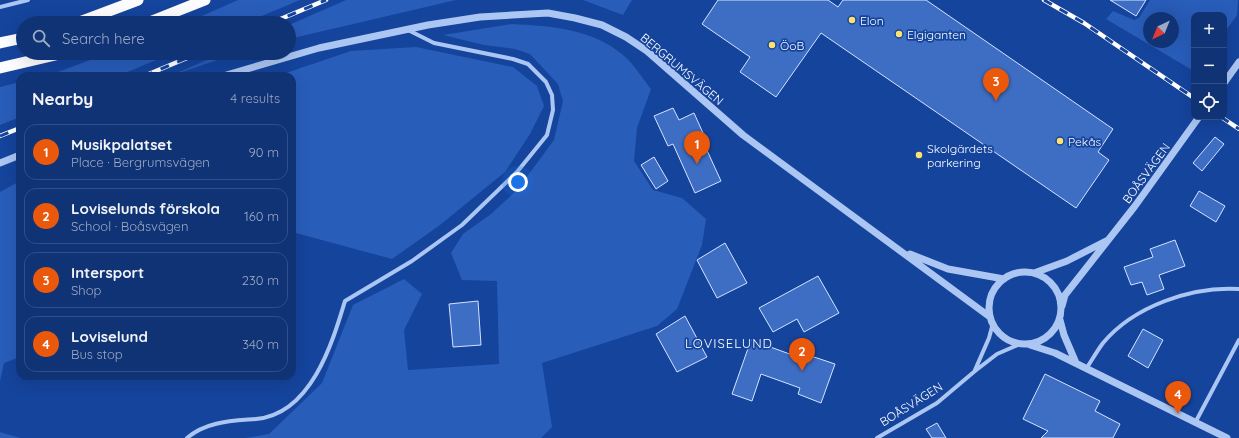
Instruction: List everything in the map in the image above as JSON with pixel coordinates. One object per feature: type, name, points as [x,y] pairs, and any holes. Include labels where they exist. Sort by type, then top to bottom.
[{"type":"highway","points":[[96,16],[138,0]]},
{"type":"highway","points":[[165,16],[205,0]]},
{"type":"highway","points":[[0,43],[16,40]]},
{"type":"highway","points":[[0,68],[34,60]]},
{"type":"street","points":[[0,7],[28,0]]},
{"type":"street","name":"BERGRUMSVÄGEN","points":[[296,55],[320,48],[407,30],[480,17],[518,13],[548,13],[602,25],[626,37],[647,51],[743,135],[840,208],[902,251],[992,320]]},
{"type":"street","points":[[187,438],[195,432],[214,424],[236,420],[258,419],[278,413],[293,402],[314,378],[327,354],[344,301],[412,261],[462,225],[517,172],[547,135],[553,110],[552,95],[546,82],[528,64],[514,59],[434,43],[407,30]]},
{"type":"street","name":"BERGRUMSVÄGEN","points":[[237,72],[278,60]]},
{"type":"street","points":[[1227,78],[1239,62]]},
{"type":"street","name":"BOÅSVÄGEN","points":[[1062,306],[1066,295],[1197,120]]},
{"type":"street","points":[[0,163],[16,157]]},
{"type":"street","name":"BOÅSVÄGEN","points":[[1034,273],[1067,262],[1108,240]]},
{"type":"street","name":"BERGRUMSVÄGEN","points":[[902,251],[948,269],[1004,279]]},
{"type":"street","points":[[1076,363],[1064,336],[1060,320],[1062,306],[1058,292],[1052,283],[1044,277],[1034,273],[1017,273],[1004,279],[991,296],[992,320],[1003,336],[1055,353],[1227,438]]},
{"type":"street","points":[[1086,369],[1104,343],[1122,325],[1144,311],[1173,299],[1202,290],[1239,289]]},
{"type":"street","name":"BOÅSVÄGEN","points":[[974,371],[986,345],[992,320]]},
{"type":"street","points":[[1024,344],[1047,337],[1060,320]]},
{"type":"street","points":[[1196,423],[1239,340]]},
{"type":"street","name":"BOÅSVÄGEN","points":[[876,438],[937,403],[974,371],[997,354],[1024,344]]},
{"type":"shaded area","points":[[238,0],[300,0],[262,16],[202,16]]},
{"type":"shaded area","points":[[346,0],[456,0],[296,37],[296,22]]},
{"type":"shaded area","points":[[583,0],[632,0],[623,15]]},
{"type":"shaded area","points":[[1150,0],[1238,0],[1237,15],[1227,29],[1227,12],[1191,12],[1191,69],[1155,48],[1179,48],[1179,12],[1143,12],[1143,41],[1106,19],[1113,11],[1134,20],[1139,18]]},
{"type":"shaded area","points":[[512,24],[571,30],[598,39],[623,55],[651,89],[637,128],[634,161],[653,190],[682,198],[706,219],[702,245],[677,309],[657,326],[542,363],[552,427],[541,438],[246,438],[269,434],[322,383],[353,305],[404,279],[422,294],[404,330],[408,370],[499,364],[497,281],[462,280],[451,253],[463,234],[491,214],[517,190],[554,140],[563,101],[558,84],[530,54],[515,49],[484,45],[443,35]]},
{"type":"shaded area","points":[[416,47],[513,67],[537,86],[544,106],[530,134],[505,172],[440,225],[392,259],[296,233],[296,72],[289,72],[351,51]]},
{"type":"shaded area","points":[[90,60],[156,60],[128,72],[58,72]]},
{"type":"shaded area","points":[[207,60],[217,60],[182,72],[179,72]]},
{"type":"shaded area","points":[[16,83],[16,119],[0,125],[0,87]]},
{"type":"shaded area","points":[[16,183],[16,358],[4,363],[0,381],[0,192]]},
{"type":"shaded area","points":[[0,432],[20,438],[0,438]]},
{"type":"building","points":[[718,0],[828,0],[838,7],[843,0],[926,0],[1113,129],[1098,152],[1109,160],[1076,208],[821,33],[776,97],[740,72],[750,57],[702,24]]},
{"type":"building","points":[[1110,0],[1146,0],[1136,16]]},
{"type":"building","points":[[673,108],[679,120],[694,113],[703,133],[700,135],[721,181],[695,193],[673,144],[668,146],[654,116]]},
{"type":"building","points":[[1215,137],[1224,144],[1202,171],[1193,163]]},
{"type":"building","points":[[654,157],[668,181],[656,189],[641,165]]},
{"type":"building","points":[[1199,191],[1225,206],[1216,222],[1190,206]]},
{"type":"building","points":[[1175,240],[1185,266],[1159,275],[1164,289],[1147,295],[1142,282],[1131,285],[1124,267],[1153,257],[1150,249]]},
{"type":"building","points":[[725,243],[747,283],[717,298],[697,260]]},
{"type":"building","points":[[818,276],[839,313],[804,332],[797,319],[773,332],[759,308]]},
{"type":"building","points":[[478,301],[481,345],[453,347],[449,304]]},
{"type":"building","points":[[685,316],[707,357],[677,372],[656,334]]},
{"type":"building","points":[[1143,329],[1163,340],[1148,368],[1128,356]]},
{"type":"building","points":[[751,340],[809,361],[811,356],[835,364],[821,403],[798,394],[800,388],[761,374],[752,401],[732,394]]},
{"type":"building","points":[[1045,374],[1100,401],[1095,411],[1120,424],[1113,438],[1041,438],[1048,431],[1023,419]]},
{"type":"building","points":[[937,423],[946,438],[932,438],[926,429]]},
{"type":"railway","points":[[288,16],[326,0]]},
{"type":"railway","points":[[1044,0],[1084,23],[1191,96]]},
{"type":"railway","points":[[154,72],[182,60]]},
{"type":"railway","points":[[1226,120],[1239,129]]},
{"type":"railway","points":[[0,136],[16,130]]},
{"type":"place","name":"Elon","points":[[852,20]]},
{"type":"place","name":"Elgiganten","points":[[899,34]]},
{"type":"place","name":"ÖoB","points":[[772,45]]},
{"type":"place","name":"Intersport","points":[[996,101]]},
{"type":"place","name":"Pekås","points":[[1060,141]]},
{"type":"place","name":"Skolgärdets parkering","points":[[919,155]]},
{"type":"place","name":"Musikpalatset","points":[[697,164]]},
{"type":"place","name":"Loviselunds förskola","points":[[802,371]]},
{"type":"place","name":"Loviselund","points":[[1178,414]]},
{"type":"district","name":"LOVISELUND","points":[[729,343]]}]
